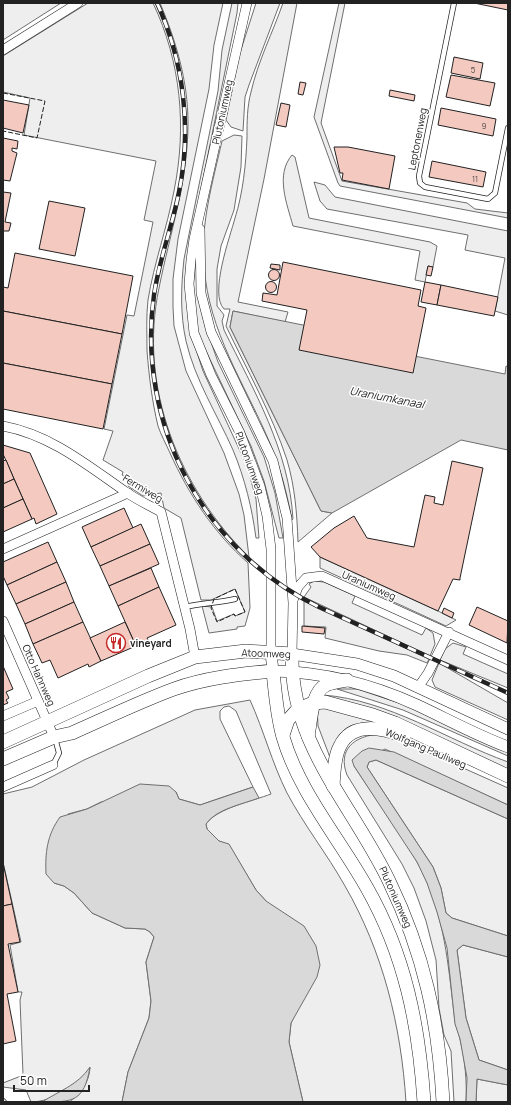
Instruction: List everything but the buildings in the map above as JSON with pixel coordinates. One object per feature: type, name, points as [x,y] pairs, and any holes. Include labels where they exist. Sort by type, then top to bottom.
[{"type":"main road","name":"Atoomweg","points":[[3,742],[148,676],[195,657],[246,651],[292,654]]},
{"type":"main road","name":"Plutoniumweg","points":[[292,654],[292,672],[298,709],[308,737],[321,767],[372,846],[406,917],[416,946],[430,993],[441,1057],[443,1102]]},
{"type":"main road","name":"Atoomweg","points":[[3,759],[54,737],[72,733],[175,689],[207,680],[248,673],[273,671]]},
{"type":"main road","name":"Plutoniumweg","points":[[273,671],[283,737],[301,779],[367,888],[394,943],[410,995],[420,1047],[424,1102]]},
{"type":"main road","points":[[308,737],[313,703],[321,688],[347,680]]},
{"type":"main road","name":"Wolfgang Pauliweg","points":[[298,709],[313,703],[325,702],[380,718],[508,776]]},
{"type":"main road","points":[[283,737],[288,720],[298,709]]},
{"type":"main road","name":"Wolfgang Pauliweg","points":[[333,786],[340,745],[352,733],[366,728],[390,730],[508,783]]},
{"type":"street","points":[[3,50],[78,3]]},
{"type":"street","name":"Plutoniumweg","points":[[247,3],[191,260],[189,284],[190,307],[194,333],[211,375],[240,433],[260,486],[270,550],[273,671]]},
{"type":"street","name":"Plutoniumweg","points":[[200,222],[201,293],[211,332],[273,461],[287,518],[293,603],[292,654]]},
{"type":"street","name":"Fermiweg","points":[[3,426],[20,429],[54,443],[128,494],[161,512],[185,607],[195,657]]},
{"type":"street","points":[[3,549],[128,494]]},
{"type":"street","name":"Uraniumweg","points":[[293,603],[298,587],[306,578],[313,576],[326,577],[508,660]]},
{"type":"street","name":"Otto Hahnweg","points":[[3,621],[54,737]]},
{"type":"street","points":[[419,686],[428,673],[448,632]]},
{"type":"street","name":"Atoomweg","points":[[292,654],[357,664],[394,676],[419,686],[508,729]]},
{"type":"street","name":"Atoomweg","points":[[273,671],[292,672],[347,680],[383,691],[417,705],[475,734],[508,747]]},
{"type":"street","points":[[3,716],[38,701]]},
{"type":"street","points":[[3,787],[53,765]]},
{"type":"lane","name":"Leptonenweg","points":[[454,3],[419,176],[420,183],[425,187],[488,199],[495,193],[508,128]]},
{"type":"lane","points":[[185,607],[199,604],[213,604],[235,599]]},
{"type":"lane","points":[[53,765],[59,753],[54,737]]},
{"type":"shaded area","points":[[3,3],[61,3],[3,40]]},
{"type":"shaded area","points":[[88,3],[153,3],[170,48],[179,95],[180,143],[174,191],[148,300],[147,351],[150,379],[158,426],[177,469],[185,484],[213,526],[248,563],[250,608],[245,626],[237,627],[237,629],[209,633],[202,606],[212,607],[217,621],[234,614],[235,616],[245,612],[235,589],[211,600],[201,600],[181,518],[164,508],[161,493],[143,496],[128,486],[131,480],[122,475],[123,472],[103,460],[113,431],[104,429],[127,315],[134,316],[153,222],[144,220],[156,161],[24,135],[30,98],[3,92],[3,56]]},
{"type":"shaded area","points":[[160,3],[223,3],[214,45],[209,89],[178,239],[173,279],[173,307],[174,326],[186,371],[224,453],[239,494],[244,515],[249,557],[224,530],[202,500],[184,468],[170,434],[160,398],[154,362],[154,325],[159,288],[182,186],[188,123],[186,92],[180,62]]},
{"type":"shaded area","points":[[232,3],[238,3],[237,13],[191,237],[192,337],[203,371],[247,466],[256,499],[259,538],[256,538],[248,494],[233,450],[201,383],[190,355],[184,331],[182,310],[184,259],[218,91],[222,50]]},
{"type":"shaded area","points":[[256,3],[280,3],[245,97],[243,131],[231,127],[226,120],[239,56]]},
{"type":"shaded area","points":[[283,3],[297,3],[264,179],[238,302],[288,312],[285,322],[233,311],[230,327],[321,511],[332,513],[298,542],[295,501],[287,460],[267,409],[226,326],[230,309],[224,309],[220,302],[219,291],[225,251],[238,208],[244,178],[248,114],[254,80]]},
{"type":"shaded area","points":[[339,3],[345,3],[321,123],[342,181],[467,203],[475,209],[508,213],[508,218],[340,186],[314,117]]},
{"type":"shaded area","points":[[234,135],[242,136],[241,167],[234,210],[221,246],[217,269],[217,306],[224,315],[222,321],[224,330],[258,398],[277,445],[285,469],[290,494],[292,520],[277,460],[220,335],[207,290],[203,250],[208,203],[222,141]]},
{"type":"shaded area","points":[[292,155],[295,157],[309,218],[430,242],[437,246],[433,267],[428,266],[425,282],[415,280],[420,251],[293,226],[283,180],[284,171]]},
{"type":"shaded area","points":[[314,182],[325,185],[335,197],[508,231],[508,315],[495,311],[505,258],[465,250],[468,235],[327,209],[320,201]]},
{"type":"shaded area","points":[[197,241],[205,325],[218,362],[264,457],[275,493],[283,538],[279,538],[264,481],[251,446],[198,334],[193,287]]},
{"type":"shaded area","points":[[320,557],[456,620],[446,626],[320,568]]},
{"type":"shaded area","points":[[314,581],[324,582],[355,596],[352,603],[422,635],[426,628],[433,633],[435,644],[430,656],[304,597],[311,587],[309,584]]},
{"type":"shaded area","points":[[304,601],[429,659],[427,663],[407,655],[379,651],[325,638],[326,627],[304,626]]},
{"type":"shaded area","points":[[453,643],[466,647],[463,654],[508,674],[508,688],[440,660],[445,649]]},
{"type":"shaded area","points":[[439,663],[508,703],[508,720],[435,687],[432,680]]},
{"type":"shaded area","points":[[337,689],[357,689],[405,705],[508,750],[508,756],[403,710]]},
{"type":"shaded area","points":[[323,695],[347,698],[371,704],[417,722],[508,762],[508,771]]},
{"type":"shaded area","points":[[250,700],[287,793],[345,886],[370,937],[380,963],[395,1017],[404,1073],[406,1102],[303,1102],[289,1042],[291,1023],[301,1002],[266,901],[256,890],[229,845],[219,841],[207,829],[206,824],[211,818],[227,809],[271,794],[236,711],[229,706],[224,707],[220,711],[220,719],[253,787],[200,805],[179,799],[176,792],[101,802],[87,809],[68,814],[54,883],[64,886],[74,893],[92,913],[125,928],[145,929],[154,937],[146,962],[151,1001],[149,1018],[128,1072],[122,1102],[69,1102],[84,1087],[90,1068],[72,1086],[56,1096],[39,1101],[31,1102],[26,1090],[3,1087],[3,1083],[23,1074],[20,1000],[22,992],[18,992],[10,945],[21,942],[3,862],[3,794],[32,787],[84,760],[195,710]]},
{"type":"shaded area","points":[[317,705],[387,723],[364,723],[348,727],[338,738],[331,760],[318,726]]},
{"type":"shaded area","points":[[379,734],[405,742],[508,788],[508,805],[385,749],[354,766],[393,823],[420,867],[439,916],[449,968],[455,1021],[460,1037],[463,1055],[466,1078],[466,1102],[454,1102],[451,1051],[444,1035],[439,1008],[436,960],[426,921],[414,888],[402,864],[347,775],[344,758],[346,751],[356,741],[370,735]]},
{"type":"shaded area","points":[[376,760],[508,819],[508,936],[452,918],[446,913],[441,888],[433,867],[367,767],[369,762]]},
{"type":"shaded area","points":[[463,945],[508,957],[508,1070],[479,1060],[466,1018],[457,950]]},
{"type":"shaded area","points":[[477,1079],[508,1085],[508,1102],[476,1102]]},
{"type":"water","name":"Uraniumkanaal","points":[[233,311],[358,336],[359,345],[505,374],[506,366],[508,367],[508,450],[461,440],[332,513],[321,511],[230,327]]},
{"type":"water","points":[[369,748],[394,752],[508,805],[508,819],[376,760],[369,762],[367,767],[433,867],[441,888],[446,913],[452,918],[508,936],[508,957],[463,945],[457,950],[466,1018],[479,1060],[508,1070],[508,1085],[477,1079],[476,1102],[466,1102],[467,1078],[460,1039],[455,1024],[447,948],[427,883],[417,862],[354,766],[352,760],[362,751]]},
{"type":"water","points":[[140,784],[169,786],[176,792],[179,799],[200,805],[253,787],[259,798],[216,814],[206,824],[207,829],[219,841],[229,844],[256,890],[266,901],[304,926],[316,946],[320,965],[317,977],[291,1023],[289,1042],[303,1102],[122,1102],[128,1072],[149,1018],[151,1001],[146,962],[154,937],[145,929],[125,928],[92,913],[74,893],[64,886],[54,883],[46,874],[46,859],[52,831],[60,817],[87,809]]},
{"type":"water","points":[[90,1067],[84,1087],[75,1098],[62,1101],[42,1102],[80,1079]]},
{"type":"railway","points":[[157,3],[174,49],[179,72],[183,96],[185,144],[179,192],[156,282],[151,343],[156,390],[168,435],[186,478],[211,517],[242,553],[278,583],[319,607],[508,693]]},
{"type":"fence","points":[[3,93],[45,101],[37,138],[3,131]]},
{"type":"fence","points":[[235,589],[245,612],[235,616],[234,614],[217,622],[211,608],[214,599],[235,589]]},
{"type":"place","name":"vineyard","points":[[116,643]]}]
